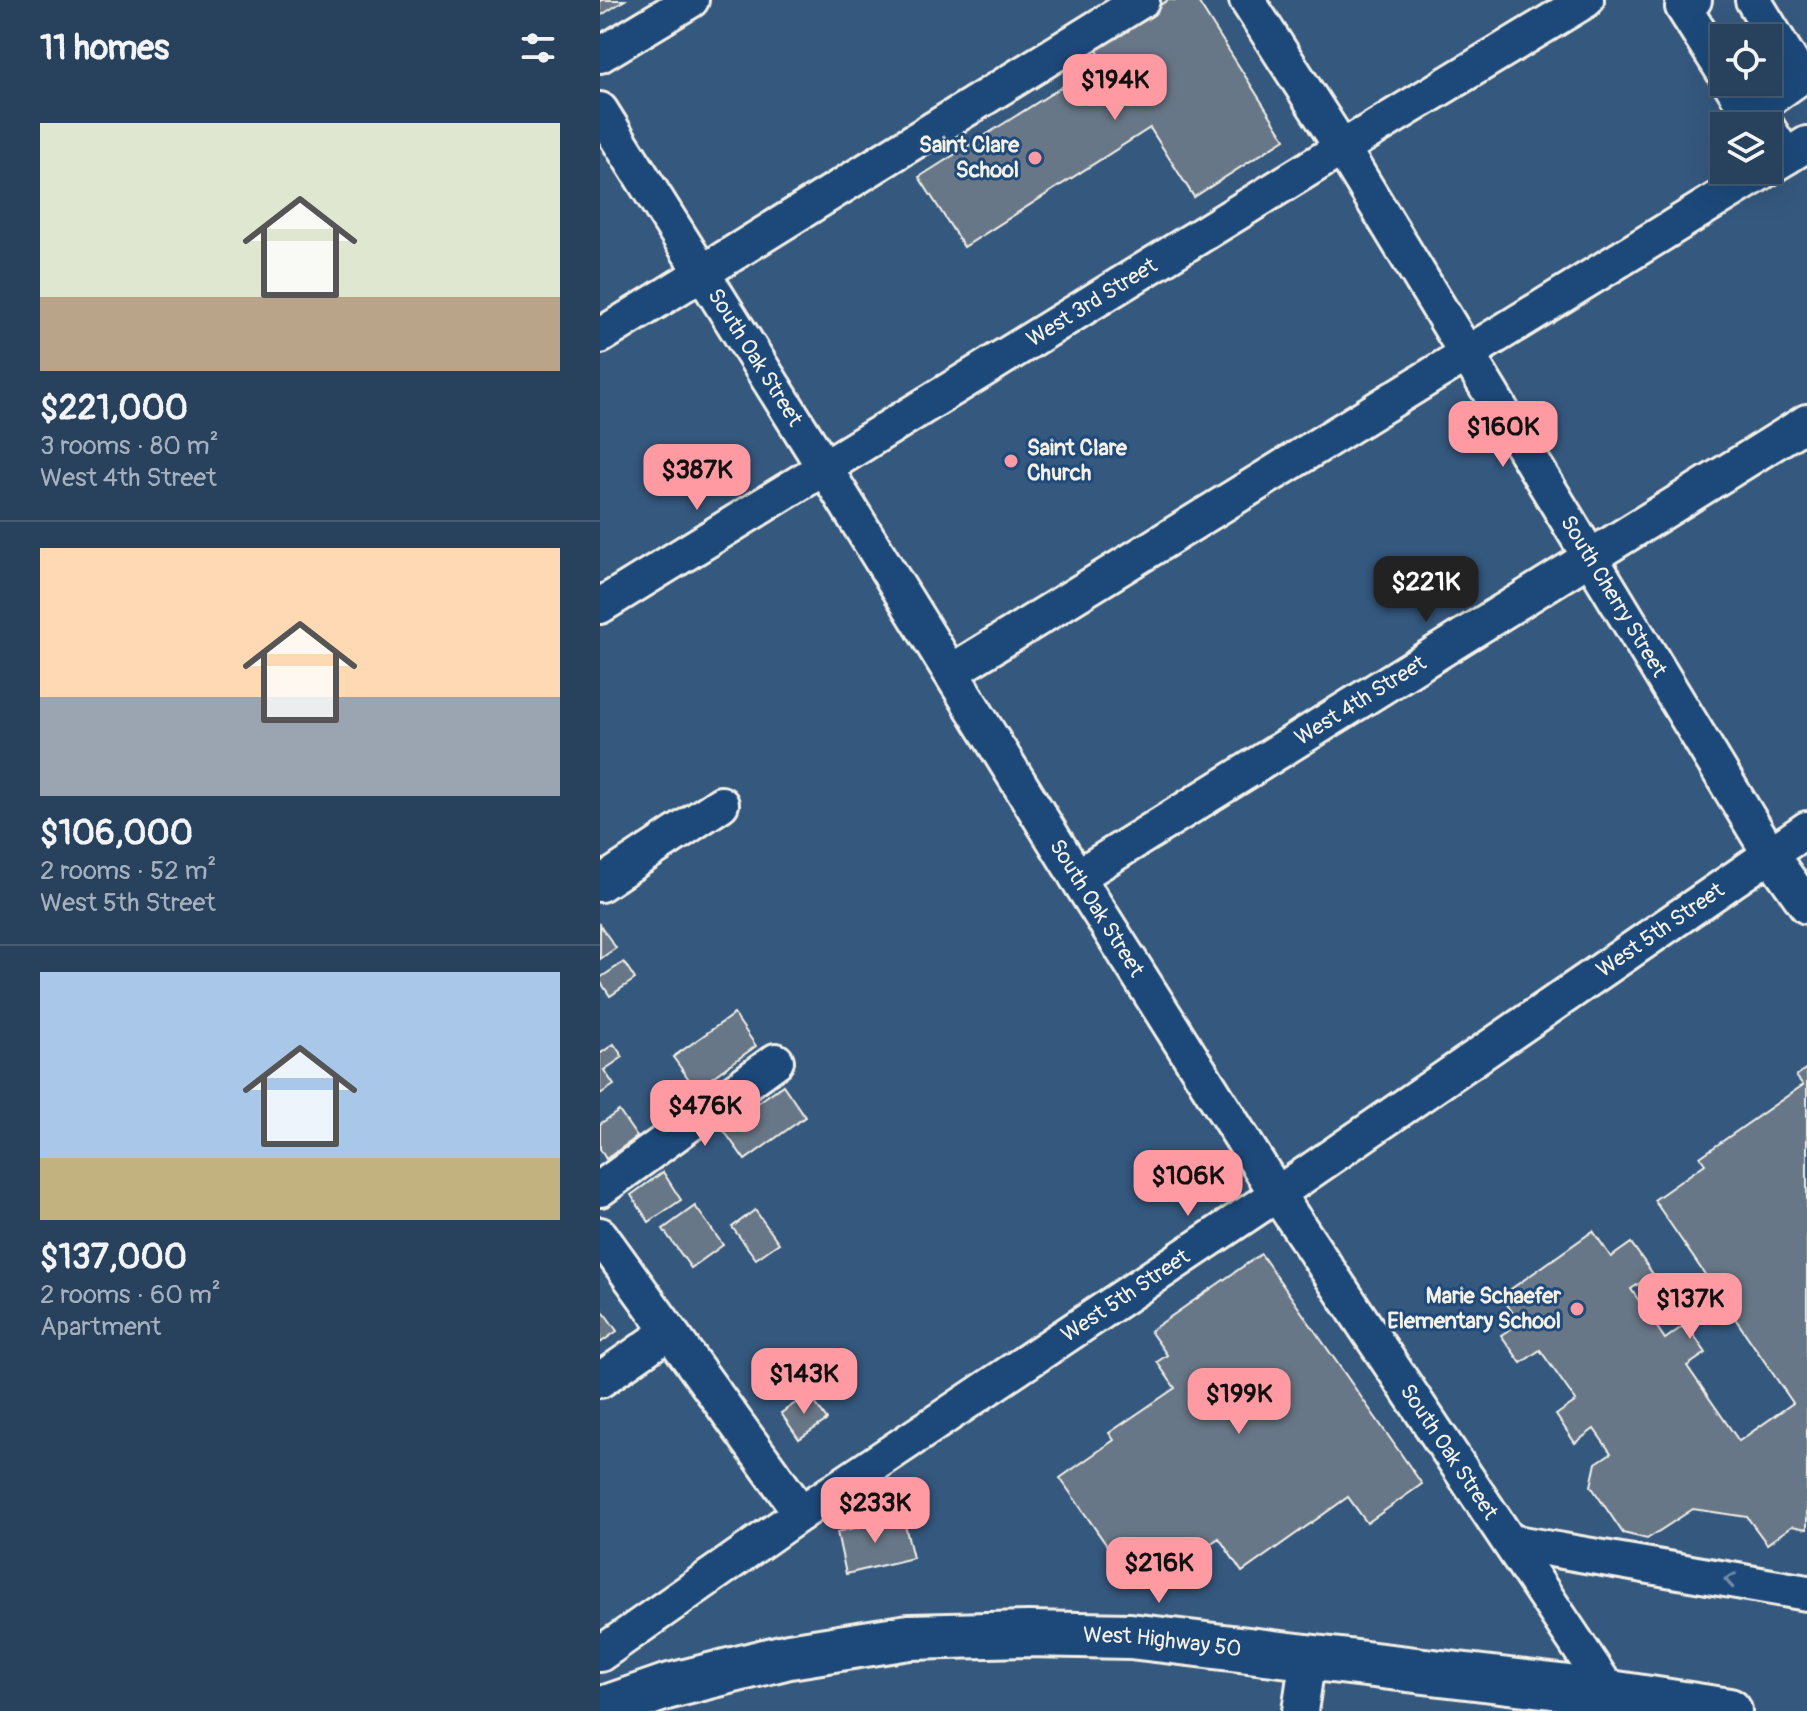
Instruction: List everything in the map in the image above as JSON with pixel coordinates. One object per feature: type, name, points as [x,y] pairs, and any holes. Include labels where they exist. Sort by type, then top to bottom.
[{"type":"main road","name":"West Highway 50","points":[[600,1710],[666,1687],[789,1656],[909,1637],[1028,1634],[1130,1636],[1610,1693],[1729,1711]]},
{"type":"street","points":[[600,55],[691,0]]},
{"type":"street","points":[[600,336],[1142,0]]},
{"type":"street","name":"South Cherry Street","points":[[1247,0],[1342,148],[1770,854],[1807,906]]},
{"type":"street","name":"West 3rd Street","points":[[600,606],[1586,0]]},
{"type":"street","points":[[1694,0],[1683,7],[1710,50]]},
{"type":"street","points":[[1753,0],[1800,77],[1782,123]]},
{"type":"street","name":"South Oak Street","points":[[600,110],[1277,1194],[1610,1693]]},
{"type":"street","points":[[951,672],[1466,353],[1714,184]]},
{"type":"street","name":"West 4th Street","points":[[1077,877],[1807,422]]},
{"type":"street","points":[[600,884],[721,804]]},
{"type":"street","name":"West 5th Street","points":[[600,1654],[801,1513],[1277,1194],[1807,829]]},
{"type":"street","points":[[600,1189],[776,1061]]},
{"type":"street","points":[[600,1235],[801,1513]]},
{"type":"street","points":[[600,1380],[669,1332]]},
{"type":"street","points":[[1510,1542],[1807,1593]]},
{"type":"street","points":[[1300,1711],[1308,1657]]},
{"type":"building","points":[[600,0],[625,0],[600,16]]},
{"type":"building","points":[[1168,0],[1197,0],[1285,139],[1194,197],[1150,128],[964,247],[919,177],[1103,61],[1095,47]]},
{"type":"building","points":[[600,925],[616,948],[600,959]]},
{"type":"building","points":[[624,962],[635,979],[610,996],[600,978]]},
{"type":"building","points":[[734,1014],[756,1046],[696,1089],[673,1057]]},
{"type":"building","points":[[614,1044],[623,1057],[604,1070],[614,1085],[600,1094],[600,1052]]},
{"type":"building","name":"Marie Schaefer Elementary School","points":[[1807,1068],[1807,1529],[1792,1526],[1767,1544],[1747,1517],[1693,1509],[1647,1539],[1623,1533],[1591,1486],[1596,1463],[1611,1453],[1594,1429],[1575,1443],[1556,1415],[1576,1401],[1540,1350],[1521,1363],[1501,1335],[1520,1323],[1501,1296],[1593,1231],[1611,1257],[1631,1243],[1653,1274],[1631,1289],[1665,1339],[1686,1324],[1706,1353],[1687,1366],[1739,1441],[1793,1403],[1654,1200],[1705,1164],[1700,1157],[1803,1085],[1796,1076]]},
{"type":"building","points":[[783,1085],[805,1117],[745,1160],[722,1128]]},
{"type":"building","points":[[619,1111],[637,1137],[606,1159],[600,1149],[600,1124]]},
{"type":"building","points":[[663,1172],[681,1200],[649,1222],[631,1195]]},
{"type":"building","points":[[695,1206],[723,1245],[691,1268],[663,1229]]},
{"type":"building","points":[[755,1210],[779,1243],[756,1259],[732,1227]]},
{"type":"building","points":[[1261,1254],[1422,1484],[1367,1523],[1348,1497],[1242,1572],[1219,1538],[1180,1564],[1168,1547],[1128,1576],[1060,1478],[1114,1440],[1109,1433],[1175,1388],[1157,1362],[1167,1355],[1150,1331]]},
{"type":"building","points":[[600,1307],[617,1331],[600,1343]]},
{"type":"building","points":[[809,1394],[827,1420],[799,1439],[781,1413]]},
{"type":"building","points":[[903,1517],[913,1558],[846,1574],[837,1532]]},
{"type":"place","name":"Saint Clare School","points":[[1035,158]]},
{"type":"place","name":"Saint Clare Church","points":[[1011,461]]},
{"type":"place","name":"Marie Schaefer Elementary School","points":[[1577,1309]]}]
